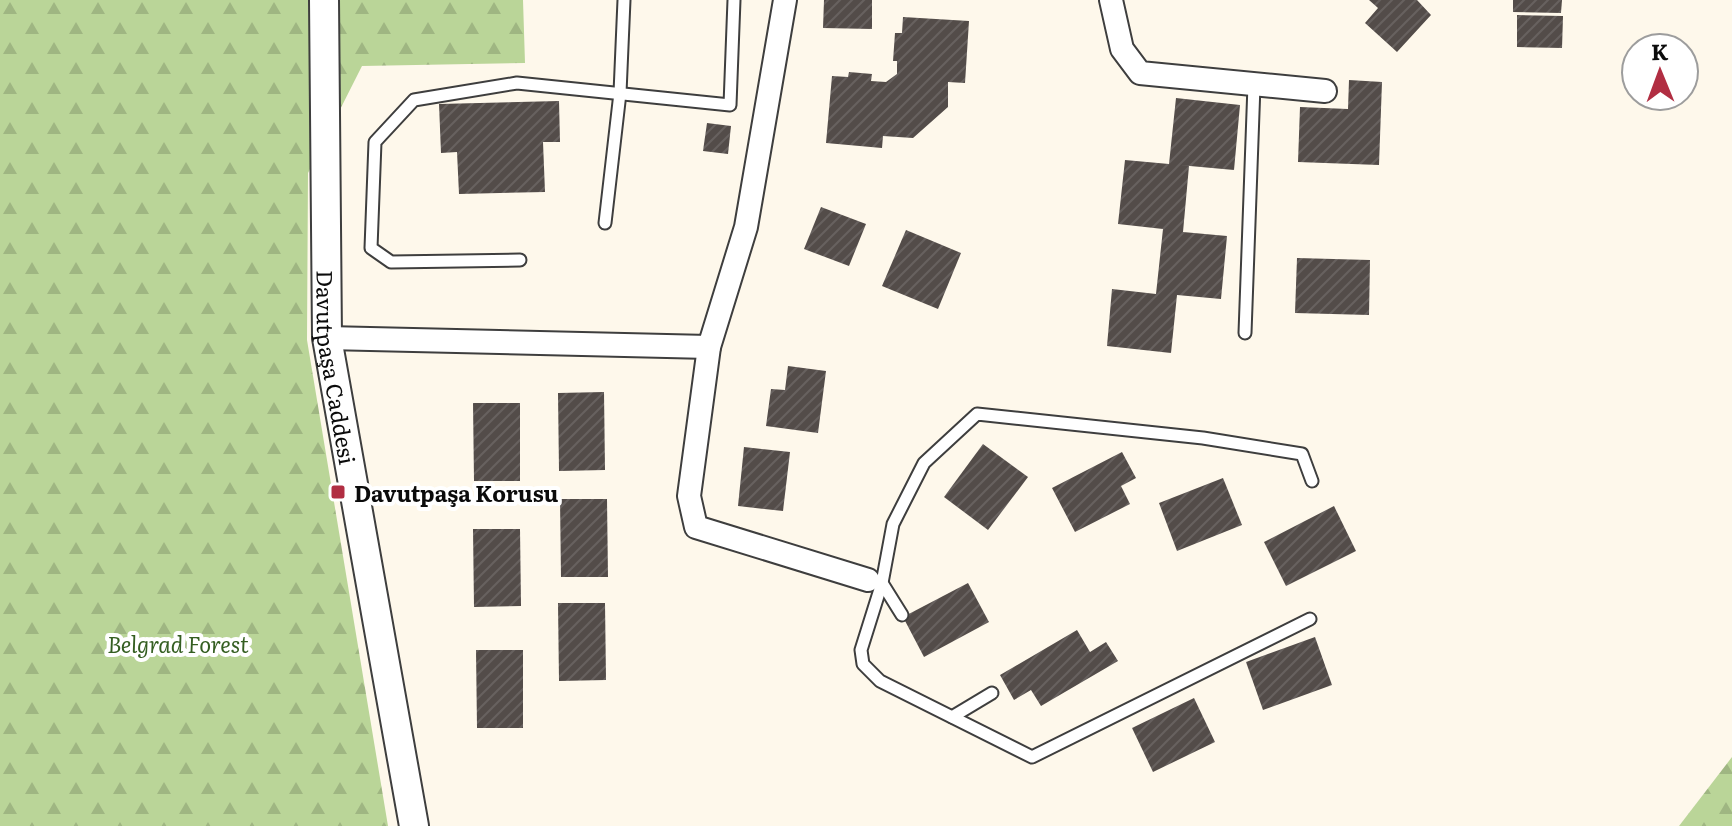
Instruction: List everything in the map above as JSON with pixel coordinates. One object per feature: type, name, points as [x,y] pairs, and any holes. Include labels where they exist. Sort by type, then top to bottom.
[{"type":"street","name":"Davutpaşa Caddesi","points":[[324,0],[327,338],[414,826]]},
{"type":"street","points":[[785,0],[746,227],[709,347],[689,496],[696,527],[875,581]]},
{"type":"street","points":[[1111,0],[1122,49],[1140,73],[1325,91]]},
{"type":"street","points":[[327,338],[709,347]]},
{"type":"lane","points":[[605,223],[620,93],[624,0]]},
{"type":"lane","points":[[520,260],[391,262],[371,248],[375,142],[414,100],[517,83],[730,105],[734,0]]},
{"type":"lane","points":[[1245,333],[1254,85]]},
{"type":"lane","points":[[1310,619],[1032,757],[880,681],[863,664],[861,650],[875,581],[893,524],[924,463],[977,414],[1203,438],[1302,454],[1312,481]]},
{"type":"lane","points":[[875,581],[902,615]]},
{"type":"lane","points":[[952,717],[992,693]]},
{"type":"green space","name":"Belgrad Forest","points":[[0,0],[523,0],[525,63],[362,66],[308,173],[307,340],[388,826],[0,826]]},
{"type":"green space","points":[[1732,757],[1732,826],[1679,826]]},
{"type":"building","points":[[824,0],[872,0],[872,29],[823,28]]},
{"type":"building","points":[[1369,0],[1417,0],[1431,15],[1397,52],[1365,23],[1378,8]]},
{"type":"building","points":[[1513,0],[1562,0],[1561,13],[1513,12]]},
{"type":"building","points":[[1517,15],[1563,16],[1562,48],[1517,47]]},
{"type":"building","points":[[903,17],[969,21],[965,83],[948,82],[948,107],[913,138],[883,136],[882,148],[826,143],[832,76],[848,77],[849,72],[872,74],[871,81],[886,82],[897,74],[897,61],[893,61],[895,33],[902,33]]},
{"type":"building","points":[[1349,80],[1382,82],[1379,165],[1298,162],[1300,107],[1348,109]]},
{"type":"building","points":[[1176,98],[1240,105],[1234,170],[1179,165],[1189,166],[1183,232],[1227,236],[1221,299],[1177,295],[1171,353],[1107,346],[1112,289],[1156,294],[1163,229],[1118,224],[1125,160],[1169,164]]},
{"type":"building","points":[[559,101],[560,142],[543,142],[545,192],[459,194],[457,152],[441,153],[439,104]]},
{"type":"building","points":[[707,123],[731,126],[728,154],[703,151]]},
{"type":"building","points":[[821,207],[866,224],[849,266],[804,249]]},
{"type":"building","points":[[906,230],[961,253],[938,309],[882,286]]},
{"type":"building","points":[[1297,258],[1370,260],[1369,315],[1295,313]]},
{"type":"building","points":[[788,366],[826,371],[818,433],[766,426],[771,389],[785,390]]},
{"type":"building","points":[[604,392],[605,470],[559,471],[558,393]]},
{"type":"building","points":[[473,403],[520,403],[520,481],[474,481]]},
{"type":"building","points":[[983,444],[1028,477],[988,530],[944,497]]},
{"type":"building","points":[[744,447],[790,452],[783,511],[738,506]]},
{"type":"building","points":[[1122,452],[1136,478],[1121,486],[1130,504],[1075,532],[1052,488]]},
{"type":"building","points":[[1223,478],[1242,525],[1177,551],[1159,503]]},
{"type":"building","points":[[560,499],[607,499],[608,577],[561,577]]},
{"type":"building","points":[[1334,506],[1356,551],[1286,586],[1264,542]]},
{"type":"building","points":[[473,529],[520,529],[521,606],[474,607]]},
{"type":"building","points":[[968,583],[989,622],[924,657],[903,617]]},
{"type":"building","points":[[558,603],[605,603],[606,680],[559,681]]},
{"type":"building","points":[[1077,630],[1090,652],[1106,642],[1118,661],[1041,706],[1031,690],[1014,700],[1000,675]]},
{"type":"building","points":[[1315,637],[1332,685],[1263,710],[1246,662]]},
{"type":"building","points":[[476,650],[523,650],[523,728],[477,728]]},
{"type":"building","points":[[1194,698],[1215,742],[1153,772],[1132,728]]},
{"type":"place","name":"Davutpaşa Korusu","points":[[338,492]]}]
